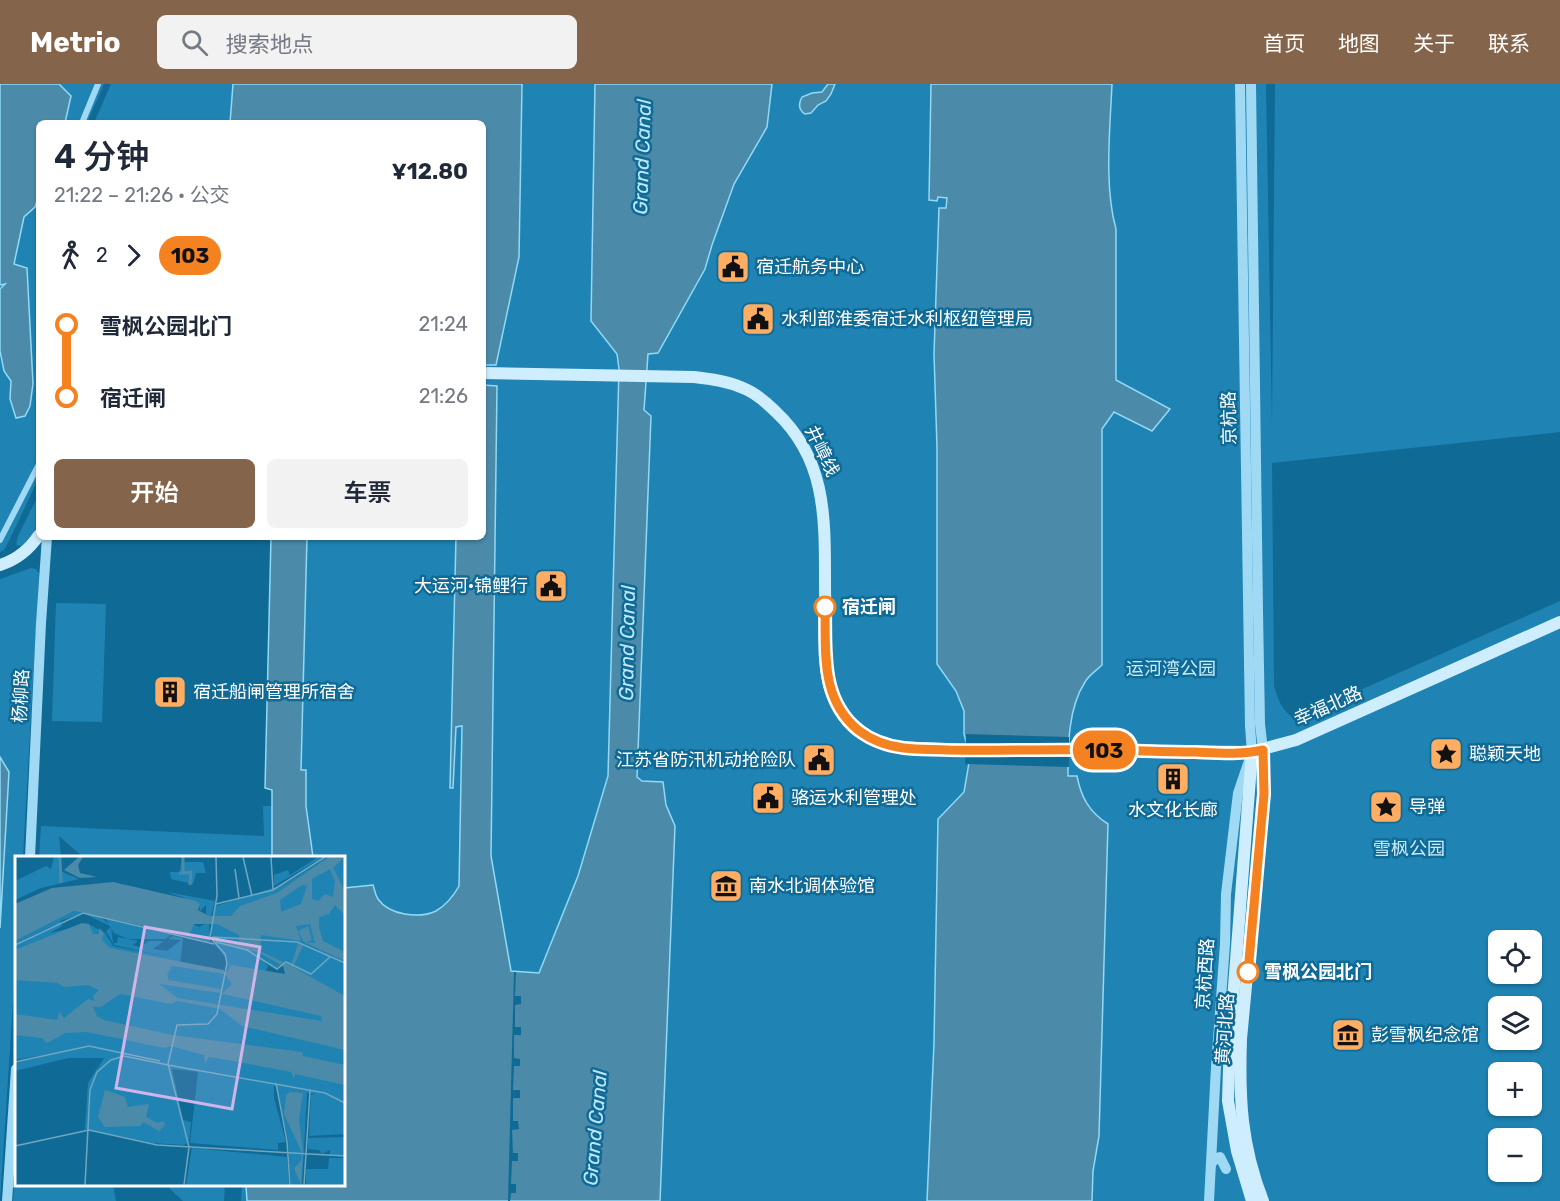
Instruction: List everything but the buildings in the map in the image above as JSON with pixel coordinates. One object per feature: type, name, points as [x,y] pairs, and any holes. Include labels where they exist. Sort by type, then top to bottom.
[{"type":"main road","name":"井嶂线","points":[[486,373],[693,377],[723,381],[756,394],[785,420],[803,445],[815,471],[821,492],[825,537],[826,669],[829,685],[840,709],[858,729],[869,738],[907,749],[1094,750]]},
{"type":"main road","points":[[0,565],[12,561],[36,540]]},
{"type":"main road","name":"幸福北路","points":[[1094,750],[1230,753],[1258,751],[1296,740],[1560,622]]},
{"type":"main road","name":"黄河北路","points":[[1252,1201],[1244,1179],[1232,1128],[1228,1101],[1228,1076],[1258,751]]},
{"type":"main road","name":"黄河北路","points":[[1258,751],[1264,794],[1241,1039],[1240,1085],[1245,1140],[1263,1201]]},
{"type":"street","points":[[83,120],[98,84]]},
{"type":"street","name":"京杭路","points":[[1240,84],[1250,726],[1258,751]]},
{"type":"street","name":"京杭路","points":[[1251,84],[1260,724],[1258,751]]},
{"type":"street","points":[[0,540],[36,470]]},
{"type":"street","name":"杨柳路","points":[[30,856],[40,623],[47,540]]},
{"type":"street","name":"京杭西路","points":[[1209,1201],[1226,894],[1238,793],[1258,751]]},
{"type":"street","points":[[7,1201],[15,1084]]},
{"type":"street","points":[[1212,1163],[1220,1157],[1226,1169]]},
{"type":"green space","points":[[0,84],[104,84],[88,120],[36,120],[36,483],[10,539],[4,550],[0,552]]},
{"type":"green space","points":[[111,84],[233,84],[230,120],[95,120]]},
{"type":"green space","points":[[306,84],[1266,84],[1272,424],[1275,84],[1560,84],[1560,432],[1272,463],[1274,686],[1281,705],[1295,719],[1560,601],[1560,1201],[241,1201],[242,1186],[345,1186],[345,856],[82,856],[59,836],[61,856],[39,856],[41,826],[264,836],[263,806],[287,806],[295,540],[486,540],[486,120],[469,120]]},
{"type":"green space","points":[[36,500],[36,529],[21,546],[16,545],[18,536]]},
{"type":"green space","points":[[31,568],[36,569],[39,574],[23,856],[15,856],[15,972],[0,1201],[0,928],[9,772],[0,757],[0,579]]},
{"type":"green space","points":[[56,603],[106,604],[102,722],[52,721]]},
{"type":"green space","points":[[15,1167],[15,1186],[113,1186],[116,1201],[13,1201]]},
{"type":"green space","points":[[167,1186],[225,1186],[224,1201],[183,1201]]},
{"type":"water","points":[[0,84],[59,84],[71,96],[66,120],[36,120],[36,204],[24,217],[14,264],[27,268],[33,384],[30,406],[25,416],[16,418],[10,399],[11,381],[4,371],[0,351],[0,289],[5,284],[0,285]]},
{"type":"water","points":[[233,84],[522,84],[519,257],[496,365],[486,365],[486,120],[230,120]]},
{"type":"water","name":"Grand Canal","points":[[595,84],[772,84],[767,127],[734,184],[705,269],[658,353],[648,354],[644,410],[651,416],[637,777],[642,781],[663,782],[666,805],[675,826],[660,1201],[247,1201],[246,1186],[345,1186],[345,888],[373,885],[377,897],[389,909],[405,914],[421,915],[436,911],[443,906],[459,886],[462,726],[456,727],[453,788],[450,788],[456,540],[486,540],[486,385],[497,386],[491,856],[511,971],[539,973],[578,876],[608,776],[619,369],[617,354],[591,321]]},
{"type":"water","points":[[828,84],[835,84],[826,101],[818,105],[811,113],[805,114],[801,111],[802,97],[822,92]]},
{"type":"water","points":[[931,84],[1112,84],[1109,177],[1112,213],[1116,229],[1116,380],[1170,409],[1152,431],[1114,412],[1102,429],[1102,665],[1087,679],[1079,692],[1072,715],[1069,740],[1068,776],[1077,776],[1087,803],[1108,824],[1099,1136],[1093,1171],[1092,1201],[927,1201],[934,1043],[938,819],[964,792],[970,757],[964,734],[964,711],[956,691],[937,664],[937,447],[934,354],[939,208],[946,208],[947,198],[938,197],[937,201],[929,200]]},
{"type":"water","points":[[271,540],[307,540],[301,770],[306,770],[306,806],[313,856],[272,856],[272,790],[265,788]]},
{"type":"water","points":[[0,757],[9,772],[0,928]]},
{"type":"pier","points":[[966,734],[1069,737],[1069,767],[965,764]]},
{"type":"pier","points":[[514,972],[516,972],[515,996],[521,996],[521,1004],[515,1005],[515,1027],[521,1027],[521,1035],[514,1035],[514,1058],[520,1059],[520,1066],[514,1066],[513,1090],[520,1090],[520,1098],[513,1098],[513,1121],[518,1121],[519,1129],[512,1130],[513,1153],[518,1153],[518,1161],[512,1161],[511,1184],[516,1184],[516,1193],[511,1193],[510,1201],[508,1201]]},
{"type":"bus line","name":"103","points":[[825,607],[826,669],[834,698],[847,719],[858,729],[869,738],[885,744],[907,749],[964,750],[1241,753],[1263,750],[1264,794],[1248,972]]},
{"type":"place","name":"宿迁航务中心","points":[[733,267]]},
{"type":"place","name":"水利部淮委宿迁水利枢纽管理局","points":[[758,319]]},
{"type":"place","name":"大运河·锦鲤行","points":[[551,586]]},
{"type":"place","name":"宿迁闸","points":[[825,607]]},
{"type":"place","name":"宿迁船闸管理所宿舍","points":[[170,692]]},
{"type":"place","name":"聪颖天地","points":[[1446,754]]},
{"type":"place","name":"江苏省防汛机动抢险队","points":[[819,760]]},
{"type":"place","name":"水文化长廊","points":[[1173,779]]},
{"type":"place","name":"骆运水利管理处","points":[[768,798]]},
{"type":"place","name":"导弹","points":[[1386,807]]},
{"type":"place","name":"南水北调体验馆","points":[[726,886]]},
{"type":"place","name":"雪枫公园北门","points":[[1248,972]]},
{"type":"place","name":"彭雪枫纪念馆","points":[[1348,1035]]},
{"type":"park label","name":"运河湾公园","points":[[1171,669]]},
{"type":"park label","name":"雪枫公园","points":[[1409,849]]}]
